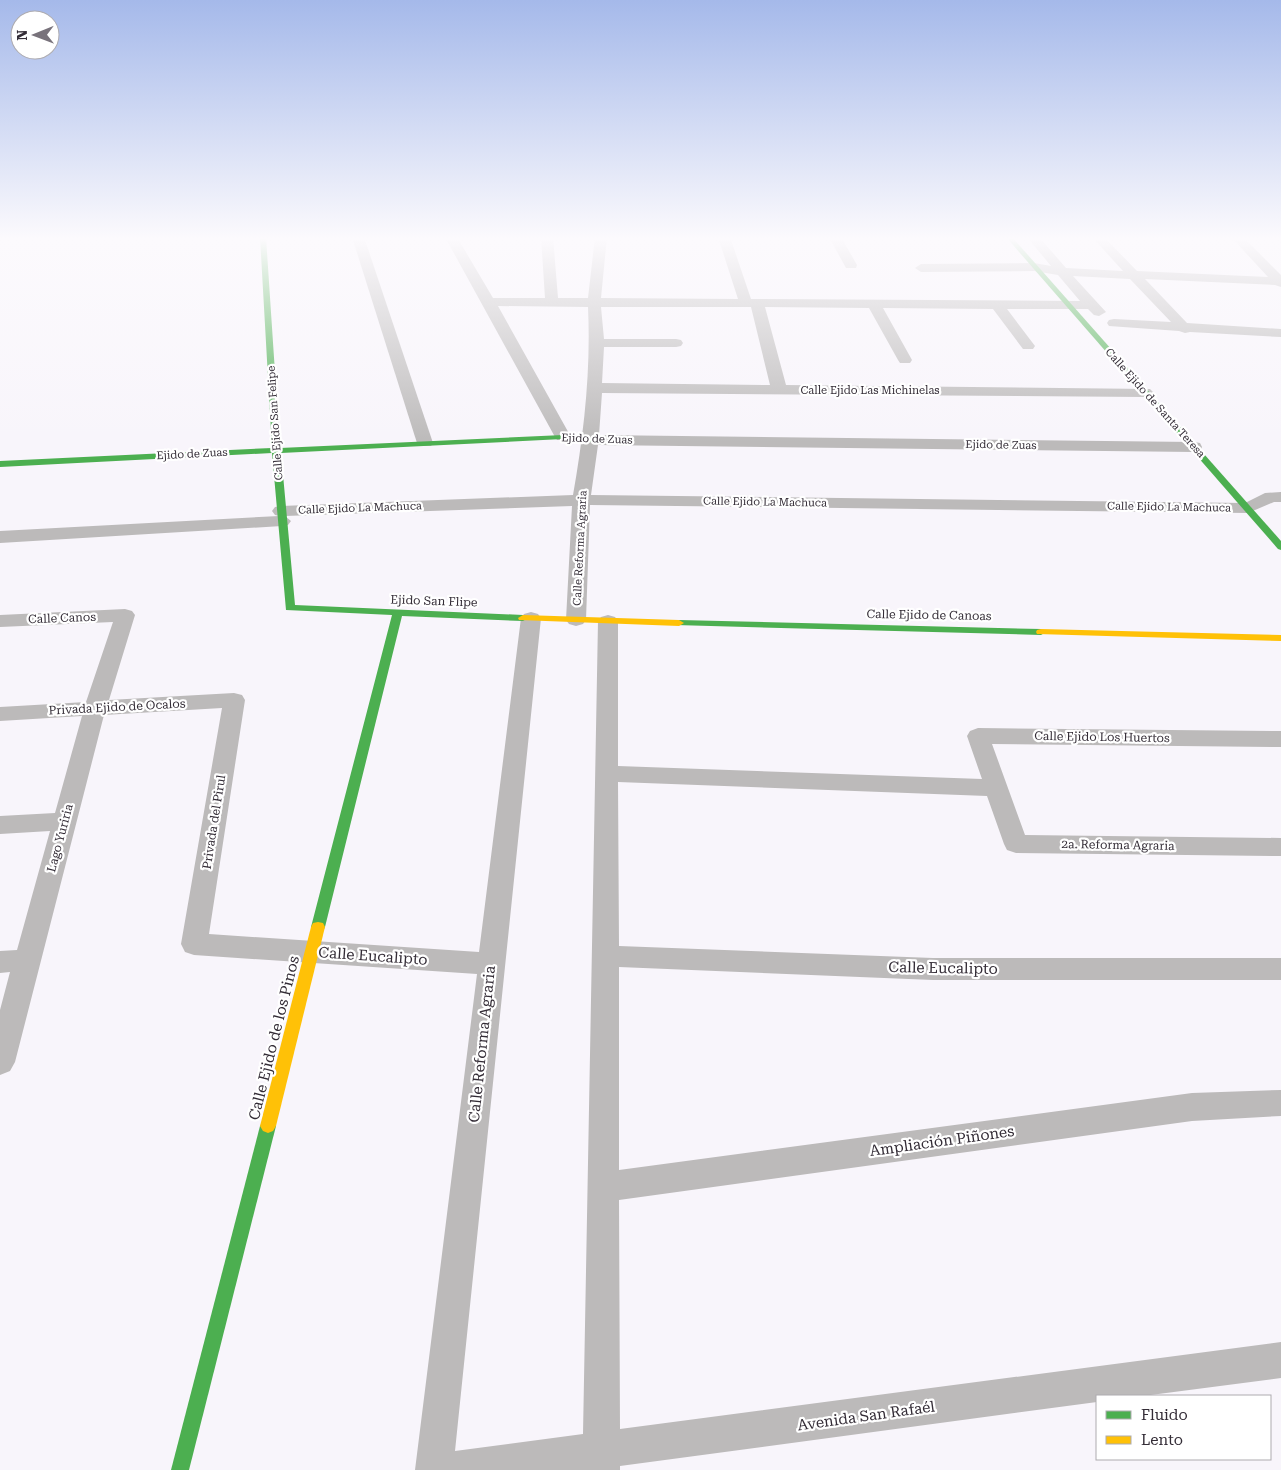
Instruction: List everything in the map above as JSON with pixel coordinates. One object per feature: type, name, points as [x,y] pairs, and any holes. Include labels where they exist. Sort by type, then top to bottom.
[{"type":"street","name":"Calle Ejido San Felipe","points":[[267,306],[276,449],[290,608]]},
{"type":"street","points":[[381,306],[426,443]]},
{"type":"street","points":[[491,306],[563,437]]},
{"type":"street","name":"Calle Reforma Agraria","points":[[576,620],[581,500],[591,440],[595,388],[597,342],[594,306]]},
{"type":"street","points":[[752,306],[779,389]]},
{"type":"street","points":[[875,306],[905,360]]},
{"type":"street","points":[[997,306],[1028,346]]},
{"type":"street","name":"Calle Ejido de Santa Teresa","points":[[1068,306],[1281,547]]},
{"type":"street","points":[[1092,306],[1114,324]]},
{"type":"street","points":[[1163,306],[1185,329]]},
{"type":"street","points":[[1092,334],[1114,324],[1281,334]]},
{"type":"street","points":[[597,342],[676,343]]},
{"type":"street","name":"Calle Ejido Las Michinelas","points":[[595,388],[1145,392]]},
{"type":"street","name":"Ejido de Zuas","points":[[0,464],[276,449],[563,437],[591,440],[1194,447]]},
{"type":"street","points":[[1248,508],[1271,497],[1281,497]]},
{"type":"street","name":"Calle Ejido La Machuca","points":[[0,537],[282,516],[581,500],[1248,508]]},
{"type":"street","name":"Ejido San Flipe","points":[[290,608],[576,620]]},
{"type":"street","name":"Calle Ejido de los Pinos","points":[[180,1470],[398,613]]},
{"type":"street","name":"Calle Canos","points":[[0,620],[125,615]]},
{"type":"street","name":"Lago Yuriria","points":[[0,1062],[95,709],[125,615]]},
{"type":"street","name":"Calle Reforma Agraria","points":[[434,1470],[530,618]]},
{"type":"street","name":"Calle Ejido de Canoas","points":[[576,620],[1281,638]]},
{"type":"street","points":[[602,1461],[608,621]]},
{"type":"street","name":"Privada Ejido de Ocalos","points":[[0,714],[234,700]]},
{"type":"street","name":"Privada del Pirul","points":[[194,944],[234,700]]},
{"type":"street","name":"Calle Ejido Los Huertos","points":[[995,788],[978,736],[1281,739]]},
{"type":"street","points":[[607,774],[995,788]]},
{"type":"street","name":"2a. Reforma Agraria","points":[[995,788],[1016,844],[1281,847]]},
{"type":"street","points":[[0,825],[65,821]]},
{"type":"street","name":"Calle Eucalipto","points":[[194,944],[492,964]]},
{"type":"street","name":"Calle Eucalipto","points":[[606,956],[933,969],[1281,969]]},
{"type":"street","points":[[0,962],[27,960]]},
{"type":"street","name":"Ampliación Piñones","points":[[604,1187],[1192,1107],[1281,1103]]},
{"type":"street","name":"Avenida San Rafaél","points":[[452,1470],[602,1461],[1281,1360]]},
{"type":"traffic: fast","points":[[267,306],[276,449],[290,608],[523,618]]},
{"type":"traffic: fast","points":[[1069,306],[1281,547]]},
{"type":"traffic: fast","points":[[0,464],[563,437],[591,440]]},
{"type":"traffic: fast","points":[[318,927],[398,613]]},
{"type":"traffic: fast","points":[[679,623],[1041,632]]},
{"type":"traffic: fast","points":[[180,1470],[268,1126]]},
{"type":"traffic: slow","points":[[523,618],[679,623]]},
{"type":"traffic: slow","points":[[1041,632],[1281,638]]},
{"type":"traffic: slow","points":[[268,1126],[318,927]]}]
